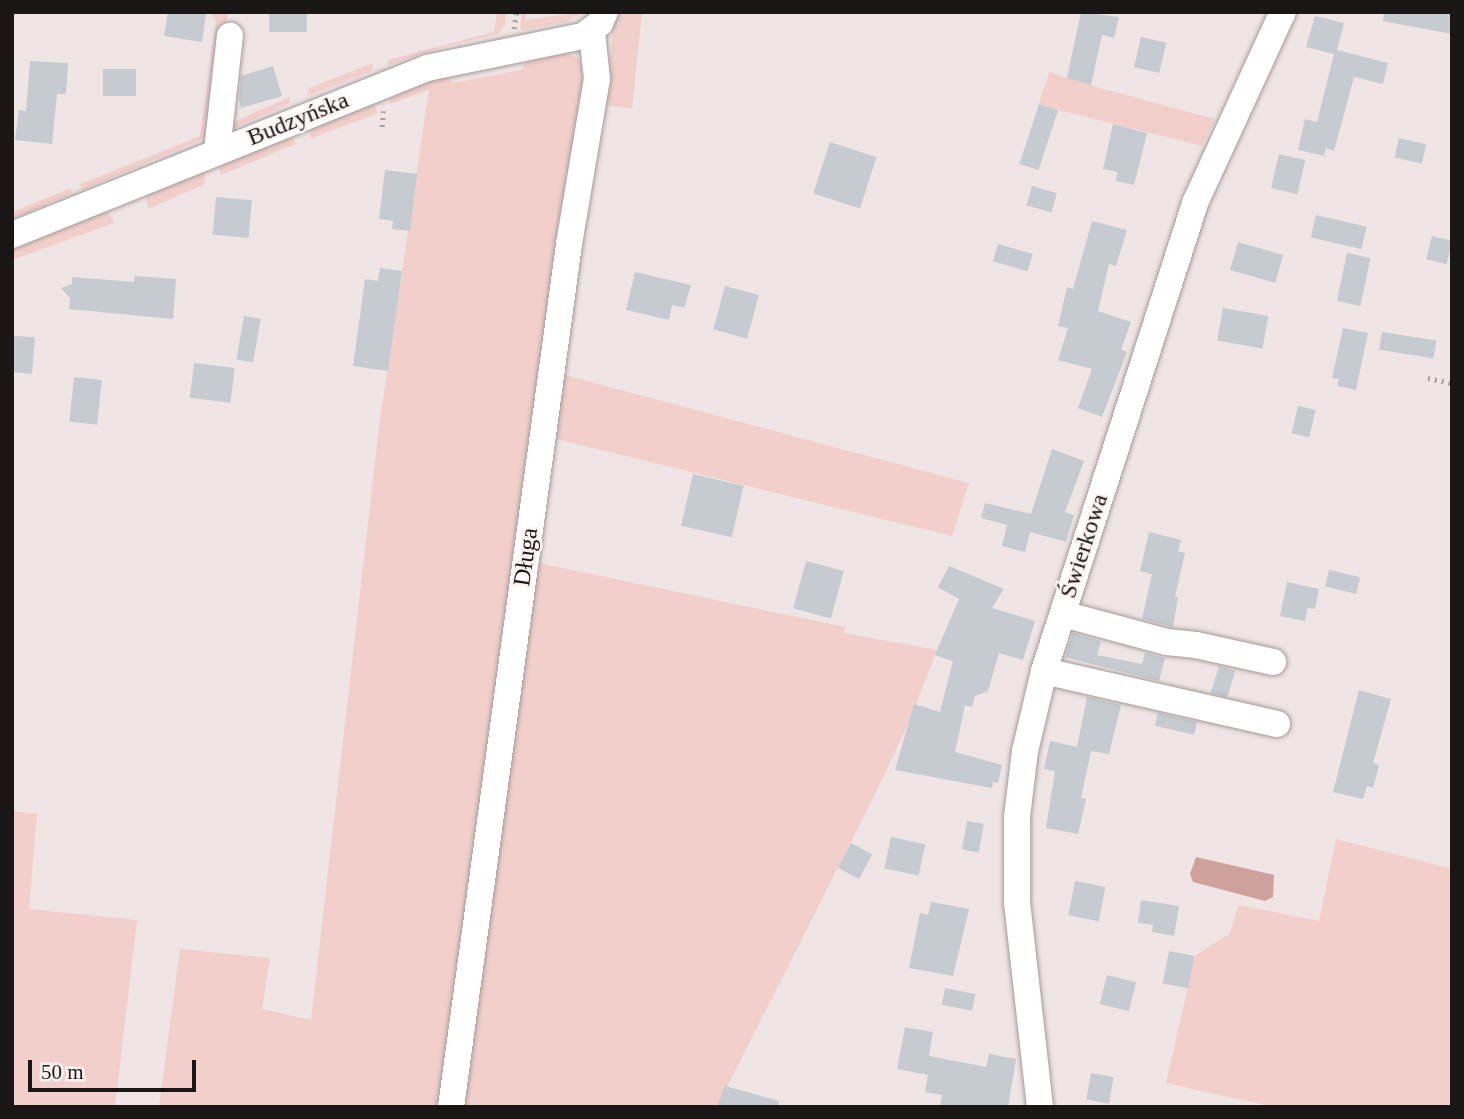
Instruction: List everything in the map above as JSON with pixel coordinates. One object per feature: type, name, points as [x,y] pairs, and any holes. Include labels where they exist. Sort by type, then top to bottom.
[{"type":"street","name":"Świerkowa","points":[[1040,1107],[1017,902],[1017,817],[1025,751],[1044,671],[1195,203],[1283,12]]},
{"type":"street","name":"Budzyńska","points":[[12,235],[428,68],[569,40],[599,22]]},
{"type":"street","name":"Długa","points":[[452,1107],[569,244],[597,79],[599,22]]},
{"type":"street","points":[[217,151],[230,36]]},
{"type":"street","points":[[1063,614],[1167,642],[1196,645],[1273,662]]},
{"type":"street","points":[[1044,671],[1277,724]]},
{"type":"path","points":[[1428,378],[1452,383]]},
{"type":"shaded area","points":[[211,12],[228,12],[212,135],[82,190],[80,184],[200,136],[216,22]]},
{"type":"shaded area","points":[[497,12],[506,12],[505,25],[498,34],[438,48],[388,65],[388,60],[494,32]]},
{"type":"shaded area","points":[[522,12],[526,12],[525,20],[583,12],[566,22],[522,30]]},
{"type":"shaded area","points":[[620,12],[642,12],[632,109],[605,105],[613,29]]},
{"type":"shaded area","points":[[568,54],[577,57],[586,70],[441,1107],[159,1107],[180,949],[270,958],[262,1009],[311,1020],[379,427],[429,90],[389,104],[389,91],[443,74],[453,83],[521,70],[530,57]]},
{"type":"shaded area","points":[[373,63],[372,71],[307,96],[309,88]]},
{"type":"shaded area","points":[[1049,72],[1215,119],[1202,146],[1058,110],[1039,104]]},
{"type":"shaded area","points":[[290,97],[290,103],[232,129],[226,125]]},
{"type":"shaded area","points":[[365,102],[374,105],[378,113],[310,139],[311,124]]},
{"type":"shaded area","points":[[284,136],[293,139],[296,144],[221,175],[218,165]]},
{"type":"shaded area","points":[[204,172],[205,184],[148,209],[146,195]]},
{"type":"shaded area","points":[[71,188],[72,193],[12,219],[12,212]]},
{"type":"shaded area","points":[[102,210],[109,213],[114,223],[12,260],[12,246]]},
{"type":"shaded area","points":[[561,374],[969,483],[952,536],[552,438]]},
{"type":"shaded area","points":[[534,562],[845,627],[844,633],[937,650],[906,729],[874,796],[717,1107],[459,1107]]},
{"type":"shaded area","points":[[12,811],[37,814],[29,909],[137,920],[115,1107],[12,1107]]},
{"type":"shaded area","points":[[1336,839],[1452,869],[1452,1107],[1273,1107],[1166,1083],[1195,956],[1230,933],[1239,905],[1319,921]]},
{"type":"shaded area","points":[[1196,857],[1274,875],[1273,897],[1265,901],[1193,882],[1190,874]]},
{"type":"building","points":[[168,12],[206,14],[202,42],[164,36]]},
{"type":"building","points":[[269,12],[307,12],[307,32],[269,32]]},
{"type":"building","points":[[1081,12],[1119,17],[1114,38],[1102,35],[1091,85],[1067,78]]},
{"type":"building","points":[[1384,12],[1452,12],[1452,34],[1383,21]]},
{"type":"building","points":[[1315,16],[1344,23],[1337,50],[1388,63],[1383,84],[1354,77],[1334,151],[1326,148],[1324,156],[1298,150],[1305,119],[1317,122],[1334,54],[1306,47]]},
{"type":"building","points":[[1141,37],[1166,43],[1159,73],[1134,67]]},
{"type":"building","points":[[30,61],[68,63],[66,94],[57,94],[52,144],[15,140],[19,110],[26,111]]},
{"type":"building","points":[[273,66],[282,96],[241,108],[241,76]]},
{"type":"building","points":[[103,69],[136,69],[136,96],[103,96]]},
{"type":"building","points":[[1039,104],[1058,110],[1039,170],[1020,164]]},
{"type":"building","points":[[1113,124],[1147,133],[1134,185],[1116,181],[1117,172],[1103,169]]},
{"type":"building","points":[[1399,138],[1426,144],[1422,164],[1395,157]]},
{"type":"building","points":[[830,142],[877,157],[860,208],[813,193]]},
{"type":"building","points":[[1279,154],[1305,160],[1297,194],[1271,188]]},
{"type":"building","points":[[385,170],[417,174],[410,231],[392,229],[393,221],[379,219]]},
{"type":"building","points":[[1032,186],[1057,193],[1051,212],[1026,205]]},
{"type":"building","points":[[216,197],[252,200],[249,238],[213,235]]},
{"type":"building","points":[[1316,215],[1367,227],[1361,249],[1311,237]]},
{"type":"building","points":[[1092,221],[1127,230],[1116,266],[1109,264],[1098,311],[1131,322],[1121,350],[1127,352],[1102,417],[1078,408],[1092,369],[1058,360],[1068,328],[1058,326],[1067,287],[1073,289]]},
{"type":"building","points":[[1432,236],[1452,241],[1447,264],[1426,259]]},
{"type":"building","points":[[1238,242],[1283,255],[1275,283],[1230,270]]},
{"type":"building","points":[[998,244],[1033,254],[1028,271],[993,261]]},
{"type":"building","points":[[1347,253],[1370,258],[1360,306],[1337,301]]},
{"type":"building","points":[[380,268],[402,271],[388,371],[353,366],[365,279],[378,281]]},
{"type":"building","points":[[635,272],[691,285],[684,308],[672,305],[669,320],[626,310]]},
{"type":"building","points":[[135,276],[176,279],[173,319],[69,309],[70,298],[61,288],[72,284],[72,277],[134,282]]},
{"type":"building","points":[[725,286],[759,295],[747,339],[713,329]]},
{"type":"building","points":[[1223,308],[1268,316],[1263,348],[1217,340]]},
{"type":"building","points":[[244,316],[261,319],[253,362],[236,359]]},
{"type":"building","points":[[1343,328],[1368,333],[1356,390],[1337,386],[1339,379],[1332,378]]},
{"type":"building","points":[[1382,332],[1436,341],[1434,358],[1379,350]]},
{"type":"building","points":[[12,336],[35,337],[32,374],[12,372]]},
{"type":"building","points":[[194,363],[235,368],[230,403],[190,398]]},
{"type":"building","points":[[74,377],[102,380],[97,425],[69,422]]},
{"type":"building","points":[[1298,406],[1316,410],[1309,437],[1292,433]]},
{"type":"building","points":[[1052,449],[1084,461],[1065,512],[1074,515],[1066,542],[1030,532],[1025,552],[1002,546],[1007,525],[981,518],[985,503],[1031,514]]},
{"type":"building","points":[[693,474],[744,486],[732,537],[681,526]]},
{"type":"building","points":[[1149,532],[1181,540],[1178,551],[1185,553],[1175,597],[1178,597],[1173,627],[1142,619],[1152,574],[1140,571]]},
{"type":"building","points":[[806,561],[844,571],[831,618],[793,608]]},
{"type":"building","points":[[949,566],[1004,589],[992,608],[1035,621],[1023,660],[999,653],[988,691],[975,696],[972,707],[965,705],[955,752],[1002,765],[998,783],[993,782],[992,788],[895,770],[914,704],[940,712],[953,661],[935,655],[959,599],[938,587]]},
{"type":"building","points":[[1329,570],[1360,577],[1356,594],[1325,587]]},
{"type":"building","points":[[1287,582],[1319,589],[1315,609],[1308,608],[1305,621],[1280,616]]},
{"type":"building","points":[[1073,633],[1101,641],[1097,655],[1142,664],[1145,653],[1165,658],[1159,681],[1065,657]]},
{"type":"building","points":[[1219,666],[1235,671],[1227,698],[1211,693]]},
{"type":"building","points":[[1359,690],[1391,699],[1373,763],[1379,765],[1373,788],[1367,786],[1363,799],[1333,792]]},
{"type":"building","points":[[1087,697],[1121,705],[1109,754],[1091,751],[1081,798],[1086,799],[1078,834],[1046,828],[1055,771],[1044,769],[1050,741],[1077,747]]},
{"type":"building","points":[[1158,713],[1197,722],[1194,735],[1155,726]]},
{"type":"building","points":[[967,821],[984,824],[979,853],[962,850]]},
{"type":"building","points":[[891,837],[925,844],[919,876],[884,868]]},
{"type":"building","points":[[851,843],[872,854],[859,879],[838,868]]},
{"type":"building","points":[[1075,881],[1105,887],[1099,921],[1068,915]]},
{"type":"building","points":[[1141,900],[1179,906],[1174,936],[1152,932],[1153,925],[1138,923]]},
{"type":"building","points":[[931,902],[969,909],[953,976],[909,968],[920,913],[928,915]]},
{"type":"building","points":[[1169,951],[1195,956],[1188,988],[1163,983]]},
{"type":"building","points":[[1107,975],[1136,982],[1129,1011],[1100,1004]]},
{"type":"building","points":[[945,988],[975,994],[972,1011],[942,1005]]},
{"type":"building","points":[[905,1027],[933,1032],[929,1056],[986,1067],[989,1054],[1016,1059],[1008,1107],[940,1107],[942,1095],[925,1092],[928,1075],[897,1069]]},
{"type":"building","points":[[1091,1073],[1114,1077],[1109,1104],[1086,1100]]},
{"type":"building","points":[[725,1086],[779,1101],[779,1107],[717,1107]]}]
